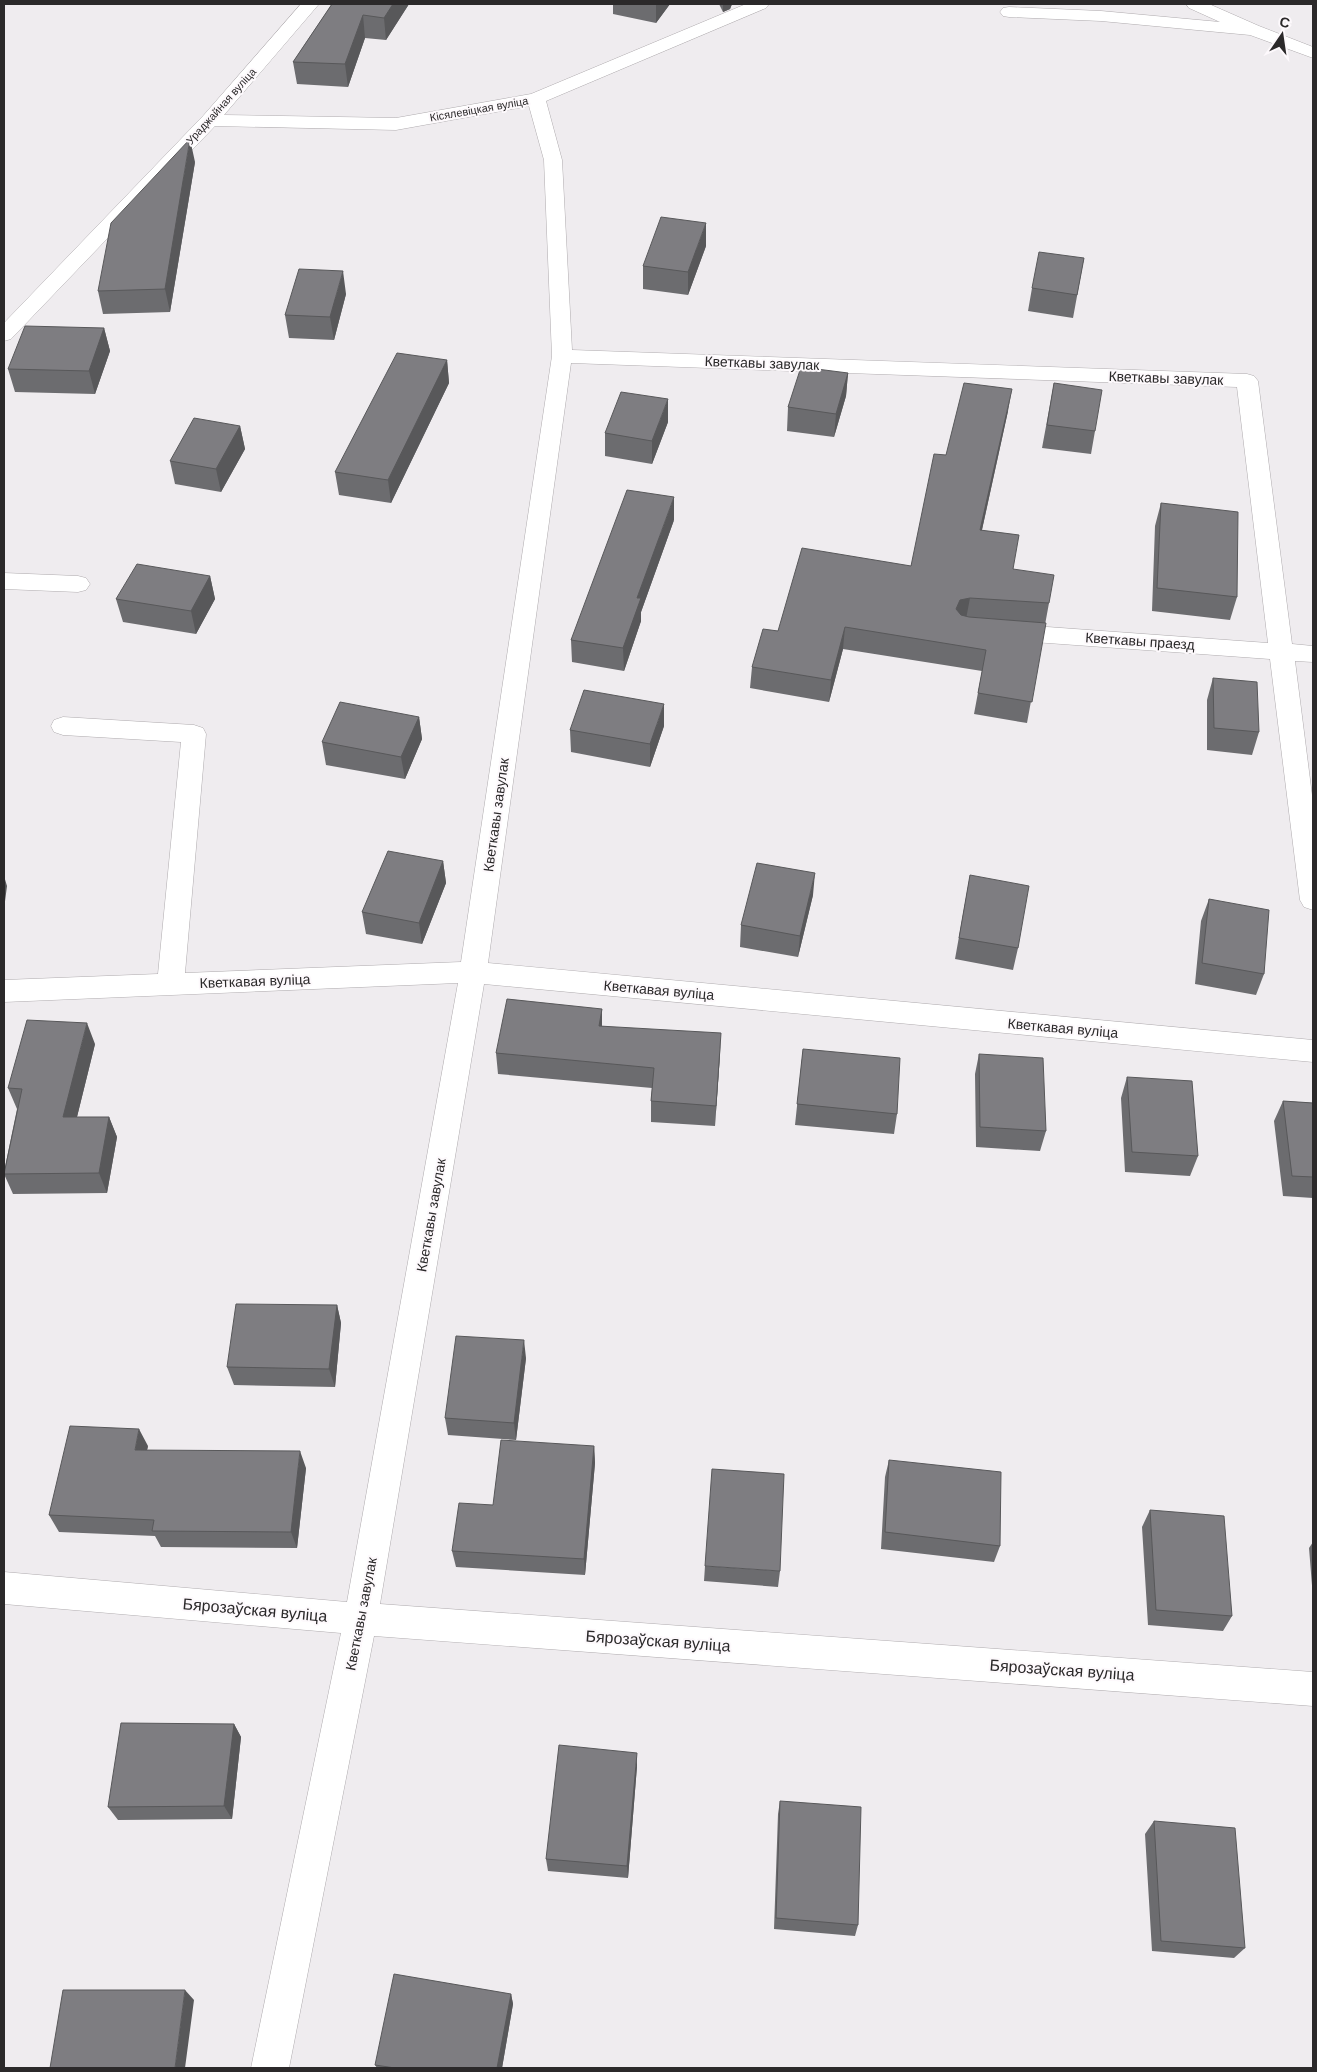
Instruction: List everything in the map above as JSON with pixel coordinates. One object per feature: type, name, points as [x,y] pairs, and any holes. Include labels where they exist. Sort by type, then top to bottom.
[{"type":"street","name":"Ураджайная вуліца","points":[[4,335],[210,120],[310,4]]},
{"type":"street","name":"Кісялевіцкая вуліца","points":[[210,120],[396,124],[536,99],[760,4]]},
{"type":"street","points":[[1195,4],[1253,30],[1313,53]]},
{"type":"street","points":[[1009,12],[1101,10],[1253,30]]},
{"type":"street","name":"Кветкавы завулак","points":[[270,2068],[361,1619],[473,972],[562,356],[553,160],[536,99]]},
{"type":"street","name":"Кветкавы завулак","points":[[562,356],[1247,380],[1313,900]]},
{"type":"street","points":[[4,581],[78,584]]},
{"type":"street","name":"Кветкавы праезд","points":[[986,630],[1282,650],[1313,654]]},
{"type":"street","points":[[63,726],[194,734],[170,984]]},
{"type":"street","name":"Кветкавая вуліца","points":[[4,991],[473,972],[1313,1051]]},
{"type":"street","name":"Бярозаўская вуліца","points":[[4,1588],[361,1619],[1313,1689]]},
{"type":"building","points":[[332,4],[393,4],[384,18],[363,15],[345,64],[293,62]]},
{"type":"building","points":[[190,139],[165,289],[98,291],[111,223]]},
{"type":"building","points":[[661,217],[706,223],[688,272],[643,266]]},
{"type":"building","points":[[1039,252],[1084,258],[1077,295],[1032,288]]},
{"type":"building","points":[[299,269],[343,271],[330,317],[285,315]]},
{"type":"building","points":[[25,326],[104,328],[89,371],[8,369]]},
{"type":"building","points":[[397,353],[447,360],[388,480],[335,472]]},
{"type":"building","points":[[801,367],[848,373],[836,414],[788,407]]},
{"type":"building","points":[[964,383],[1012,389],[980,530],[1019,535],[1013,569],[1054,575],[1049,603],[970,598],[960,600],[956,609],[961,615],[969,617],[1046,623],[1032,702],[978,693],[986,650],[845,627],[831,680],[752,667],[763,629],[778,631],[802,548],[911,566],[934,454],[946,455]]},
{"type":"building","points":[[1054,383],[1102,390],[1095,431],[1047,425]]},
{"type":"building","points":[[621,392],[668,399],[652,441],[605,433]]},
{"type":"building","points":[[194,418],[240,426],[216,469],[170,461]]},
{"type":"building","points":[[627,490],[674,497],[637,598],[641,598],[623,648],[571,640]]},
{"type":"building","points":[[1161,503],[1238,512],[1237,597],[1157,588]]},
{"type":"building","points":[[137,564],[210,576],[191,611],[116,599]]},
{"type":"building","points":[[1213,678],[1257,682],[1259,732],[1214,728]]},
{"type":"building","points":[[584,690],[664,704],[650,744],[570,730]]},
{"type":"building","points":[[340,702],[419,717],[401,757],[322,742]]},
{"type":"building","points":[[388,851],[443,861],[419,923],[362,912]]},
{"type":"building","points":[[757,863],[815,873],[800,936],[741,925]]},
{"type":"building","points":[[970,875],[1029,886],[1018,948],[959,938]]},
{"type":"building","points":[[1209,899],[1269,910],[1264,974],[1202,963]]},
{"type":"building","points":[[507,999],[602,1009],[599,1026],[721,1033],[716,1106],[651,1101],[654,1068],[496,1053]]},
{"type":"building","points":[[27,1020],[87,1023],[63,1117],[109,1117],[99,1173],[4,1174],[22,1089],[8,1088]]},
{"type":"building","points":[[803,1049],[900,1058],[897,1114],[797,1104]]},
{"type":"building","points":[[979,1054],[1043,1058],[1046,1131],[980,1127]]},
{"type":"building","points":[[1127,1077],[1192,1081],[1198,1156],[1132,1152]]},
{"type":"building","points":[[1283,1101],[1313,1103],[1313,1177],[1292,1176]]},
{"type":"building","points":[[236,1304],[337,1305],[329,1369],[227,1367]]},
{"type":"building","points":[[456,1336],[524,1340],[514,1423],[445,1418]]},
{"type":"building","points":[[70,1426],[139,1429],[135,1450],[300,1451],[291,1532],[152,1531],[154,1520],[49,1515]]},
{"type":"building","points":[[501,1440],[594,1446],[584,1559],[452,1551],[459,1503],[493,1505]]},
{"type":"building","points":[[889,1460],[1001,1472],[1000,1546],[885,1532]]},
{"type":"building","points":[[712,1469],[784,1474],[780,1571],[705,1566]]},
{"type":"building","points":[[1150,1510],[1224,1516],[1232,1616],[1156,1610]]},
{"type":"building","points":[[121,1723],[234,1724],[224,1806],[108,1807]]},
{"type":"building","points":[[559,1745],[637,1753],[627,1866],[546,1859]]},
{"type":"building","points":[[780,1801],[861,1807],[858,1925],[776,1918]]},
{"type":"building","points":[[1154,1821],[1235,1828],[1245,1948],[1161,1941]]},
{"type":"building","points":[[394,1974],[511,1994],[497,2068],[395,2068],[375,2065]]},
{"type":"building","points":[[63,1990],[185,1990],[175,2068],[50,2068]]}]
